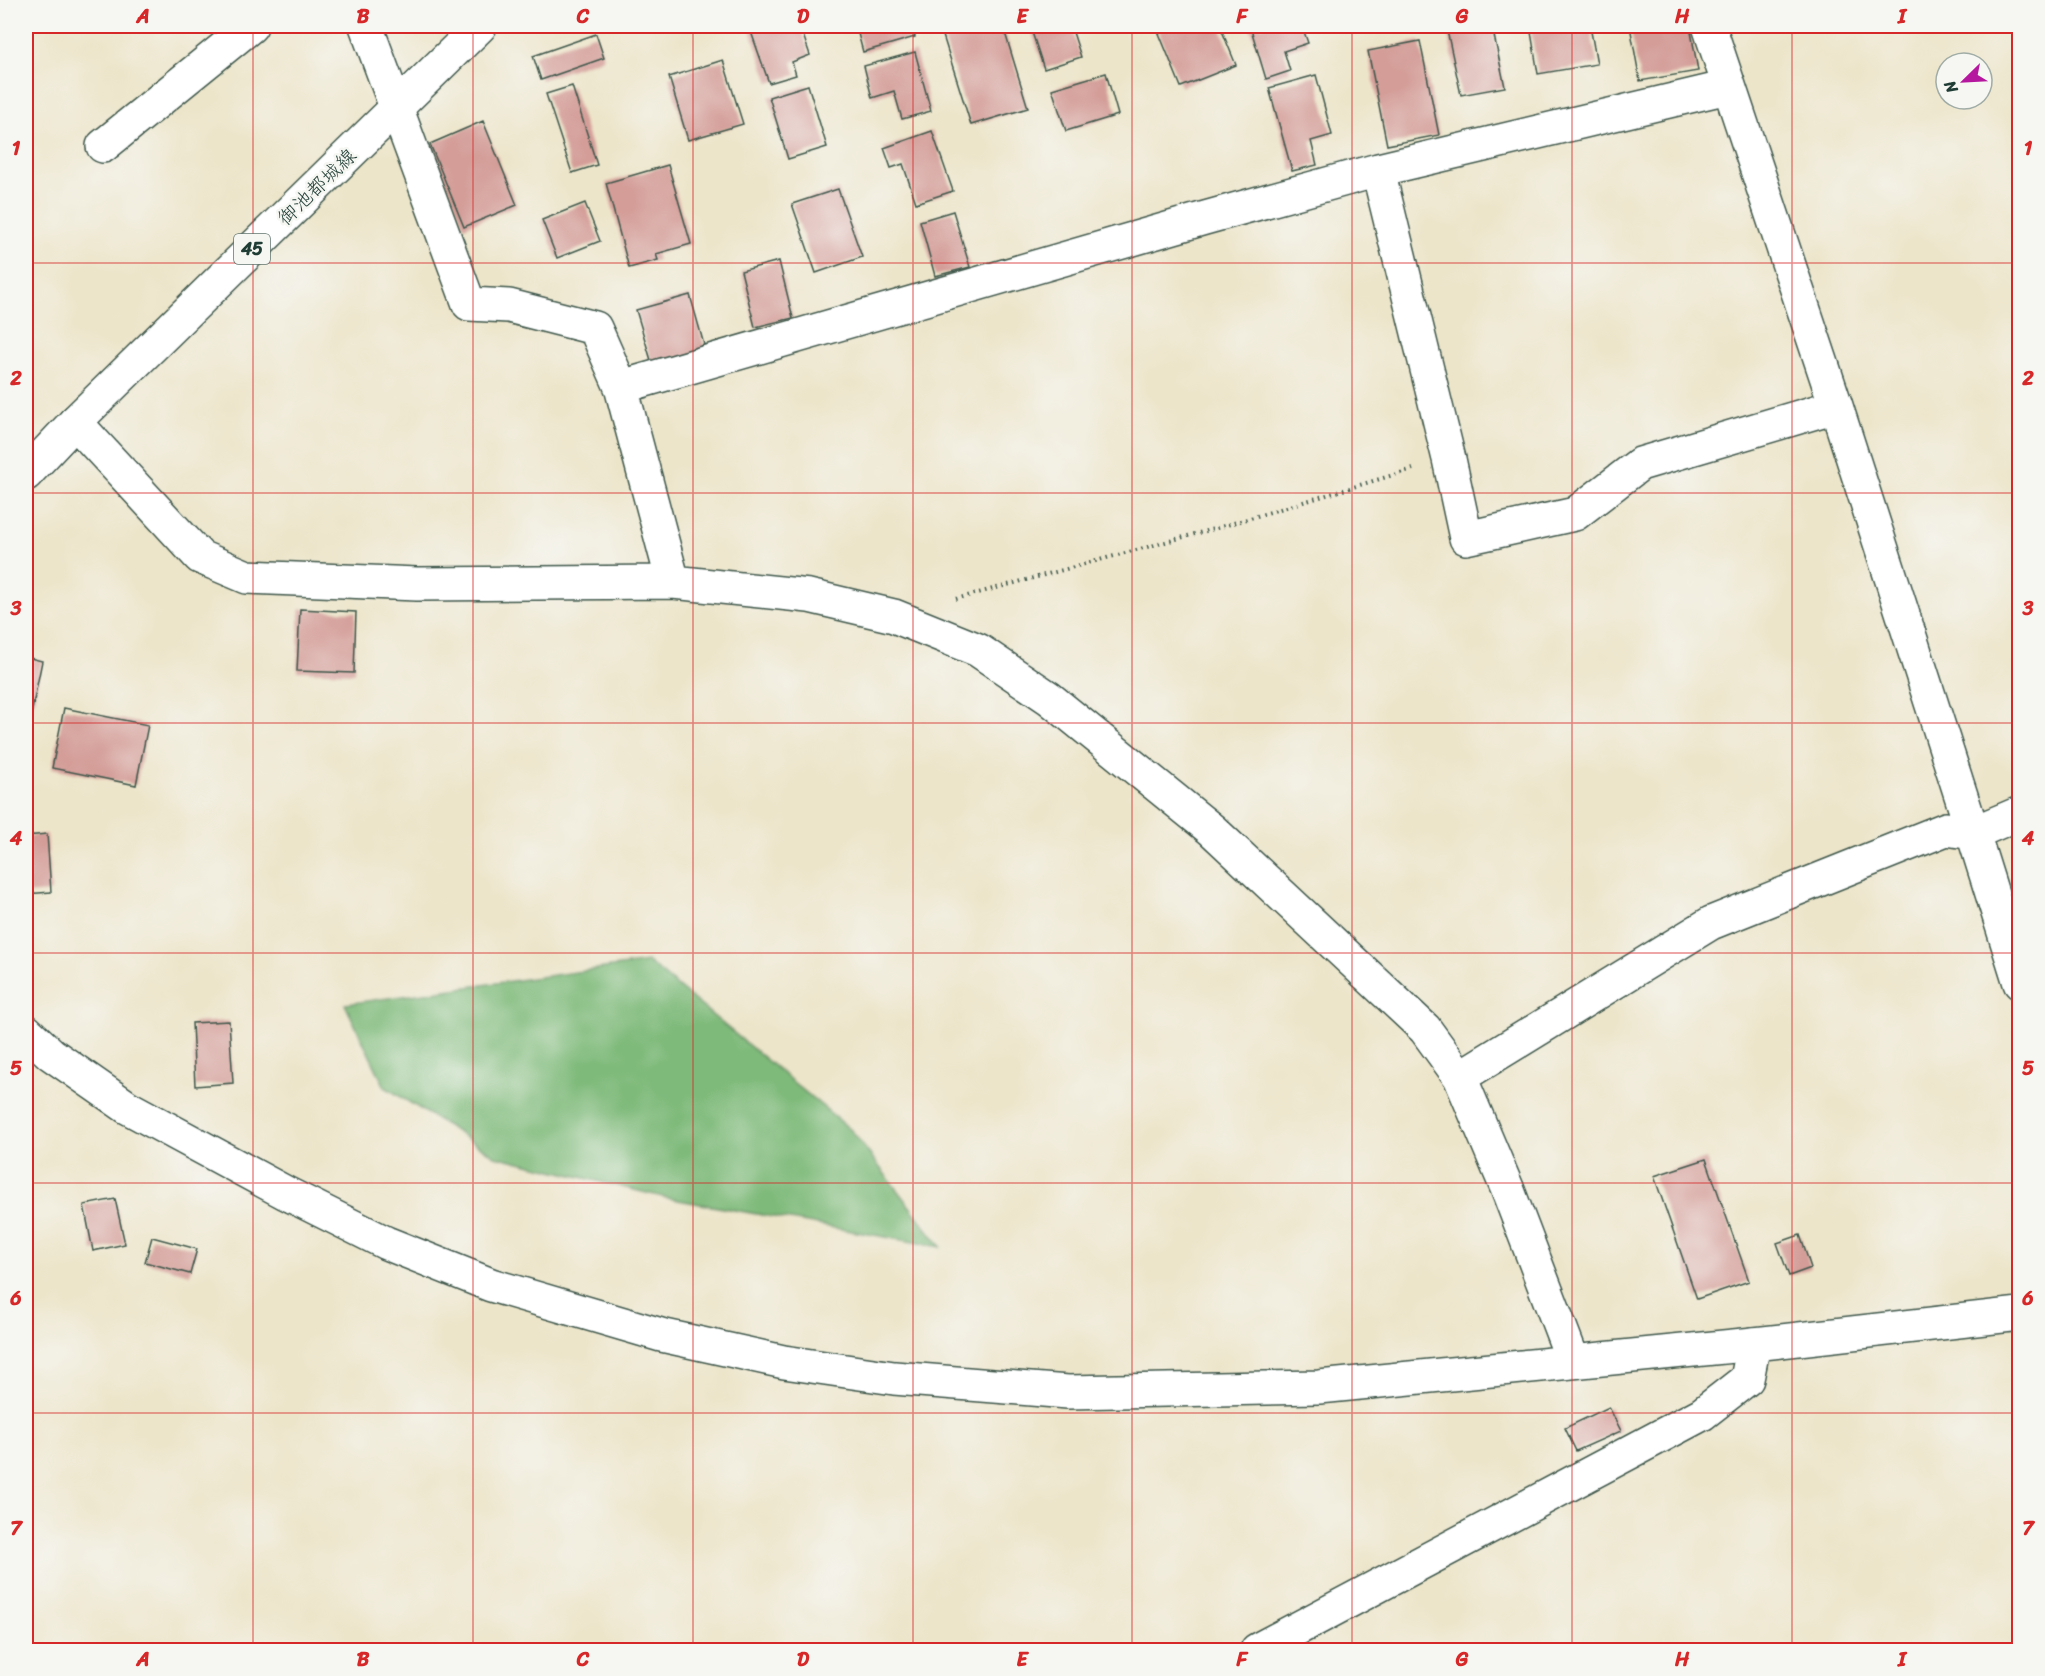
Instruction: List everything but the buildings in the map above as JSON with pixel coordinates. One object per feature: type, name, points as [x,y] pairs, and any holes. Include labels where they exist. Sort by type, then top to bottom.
[{"type":"street","points":[[103,146],[251,26]]},
{"type":"street","points":[[366,26],[469,304],[508,306],[595,328],[621,387],[673,582]]},
{"type":"street","name":"御池都城線","points":[[26,474],[75,422],[480,26]]},
{"type":"street","points":[[1709,26],[1836,406],[2019,983]]},
{"type":"street","points":[[621,387],[1378,170],[1728,87]]},
{"type":"street","points":[[1378,170],[1449,459],[1466,538],[1575,514],[1640,464],[1836,406]]},
{"type":"street","points":[[75,422],[200,556],[247,577],[417,584],[673,582],[809,596],[894,616],[978,650],[1049,698],[1212,830],[1425,1029],[1460,1077],[1573,1361]]},
{"type":"street","points":[[1460,1077],[1711,923],[1946,829],[1973,833],[2019,813]]},
{"type":"street","points":[[26,1031],[51,1054],[127,1107],[286,1193],[386,1243],[490,1285],[661,1335],[784,1362],[894,1378],[1068,1392],[1319,1387],[1754,1344],[2019,1314]]},
{"type":"street","points":[[1257,1650],[1702,1414],[1747,1379],[1754,1344]]},
{"type":"path","points":[[952,600],[1217,528],[1449,459]]},
{"type":"green space","points":[[648,962],[851,1130],[941,1247],[667,1198],[495,1156],[385,1087],[345,1004]]}]
